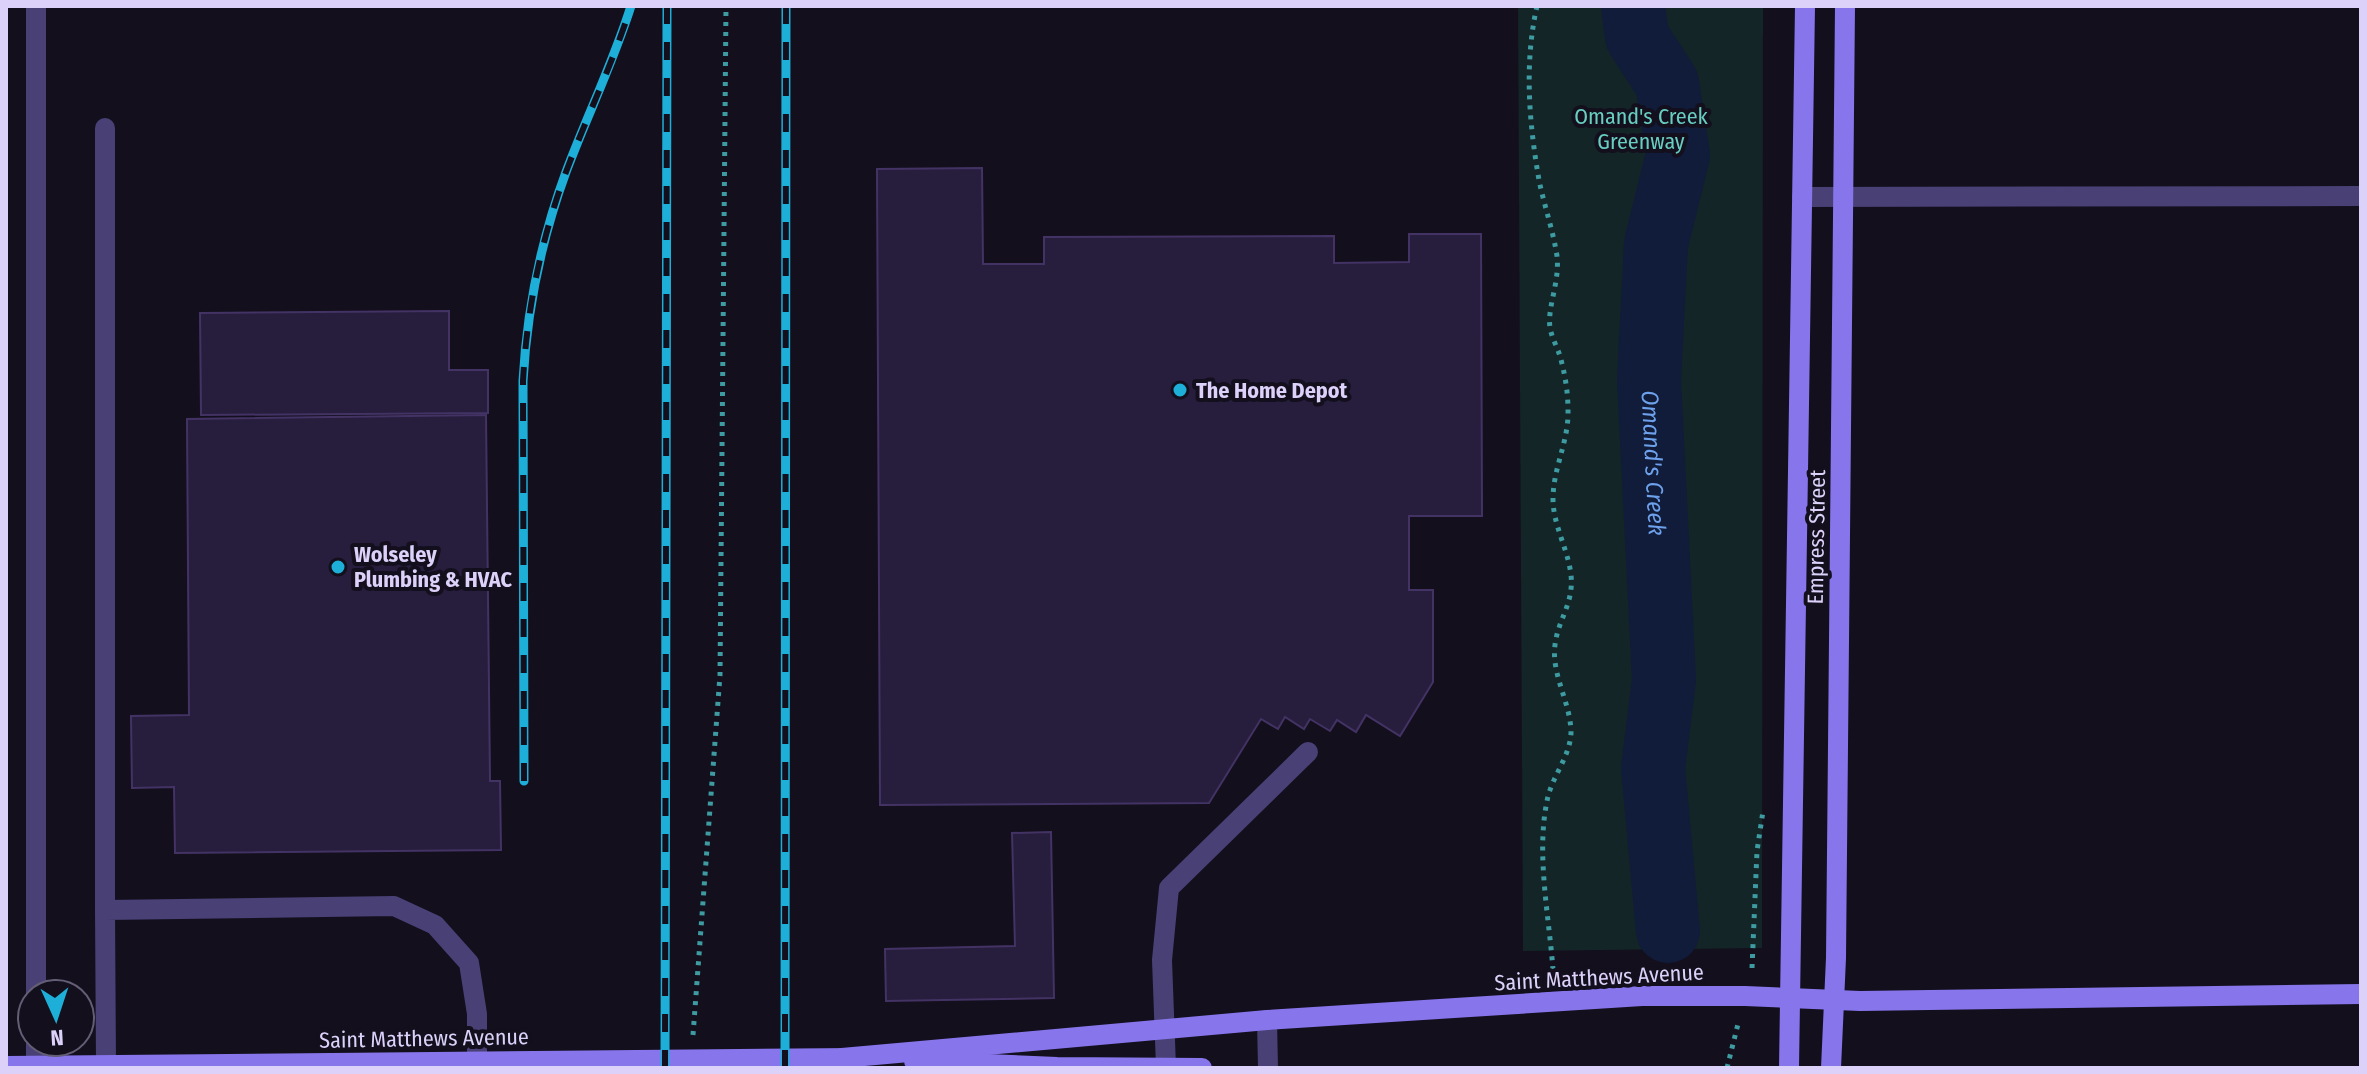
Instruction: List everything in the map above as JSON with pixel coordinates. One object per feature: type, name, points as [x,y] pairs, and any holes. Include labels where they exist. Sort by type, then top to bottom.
[{"type":"main road","name":"Empress Street","points":[[1789,1068],[1805,6]]},
{"type":"main road","name":"Empress Street","points":[[1831,1068],[1845,6]]},
{"type":"main road","name":"Saint Matthews Avenue","points":[[842,1058],[1267,1020],[1642,996],[1834,999],[2361,994]]},
{"type":"main road","name":"Saint Matthews Avenue","points":[[6,1066],[368,1065],[842,1058],[1018,1066],[1202,1068]]},
{"type":"lane","points":[[36,6],[36,978]]},
{"type":"lane","points":[[105,128],[106,1065]]},
{"type":"lane","points":[[1802,197],[2361,196]]},
{"type":"lane","points":[[1166,1067],[1162,960],[1169,888],[1308,752]]},
{"type":"lane","points":[[105,910],[394,906],[435,925],[469,963],[477,1014],[477,1062]]},
{"type":"lane","points":[[1267,1020],[1268,1068]]},
{"type":"lane","points":[[1018,1040],[1018,1066]]},
{"type":"path","points":[[691,1059],[720,675],[726,6]]},
{"type":"path","points":[[1537,6],[1529,43],[1530,112],[1540,181],[1557,258],[1557,283],[1550,326],[1559,354],[1568,408],[1553,501],[1555,518],[1568,554],[1571,580],[1568,607],[1555,644],[1558,678],[1569,713],[1570,738],[1547,802],[1542,856],[1553,970]]},
{"type":"path","points":[[1727,1068],[1745,996]]},
{"type":"green space","name":"Omand's Creek Greenway","points":[[1518,6],[1763,6],[1762,948],[1523,951]]},
{"type":"building","name":"The Home Depot","points":[[982,168],[983,264],[1044,264],[1044,237],[1334,236],[1334,263],[1409,262],[1409,234],[1481,234],[1482,516],[1409,516],[1409,590],[1433,590],[1433,682],[1400,736],[1366,715],[1356,732],[1337,720],[1330,731],[1310,719],[1304,729],[1285,717],[1278,729],[1261,719],[1209,803],[880,805],[877,169]]},
{"type":"building","points":[[449,311],[449,370],[488,370],[488,413],[201,415],[200,313]]},
{"type":"building","name":"Wolseley Plumbing & HVAC","points":[[486,415],[490,781],[500,781],[501,850],[175,853],[174,787],[132,788],[131,716],[189,715],[187,419]]},
{"type":"building","points":[[1051,832],[1054,998],[886,1001],[885,949],[1015,946],[1012,833]]},
{"type":"waterway","name":"Omand's Creek","points":[[1633,6],[1637,37],[1667,83],[1678,155],[1656,244],[1649,380],[1664,680],[1653,768],[1668,931]]},
{"type":"railway","points":[[524,781],[523,381],[528,327],[542,249],[557,198],[631,6]]},
{"type":"railway","points":[[665,1068],[667,6]]},
{"type":"railway","points":[[785,1068],[786,6]]},
{"type":"place","name":"The Home Depot","points":[[1180,390]]},
{"type":"place","name":"Wolseley Plumbing & HVAC","points":[[338,567]]}]
